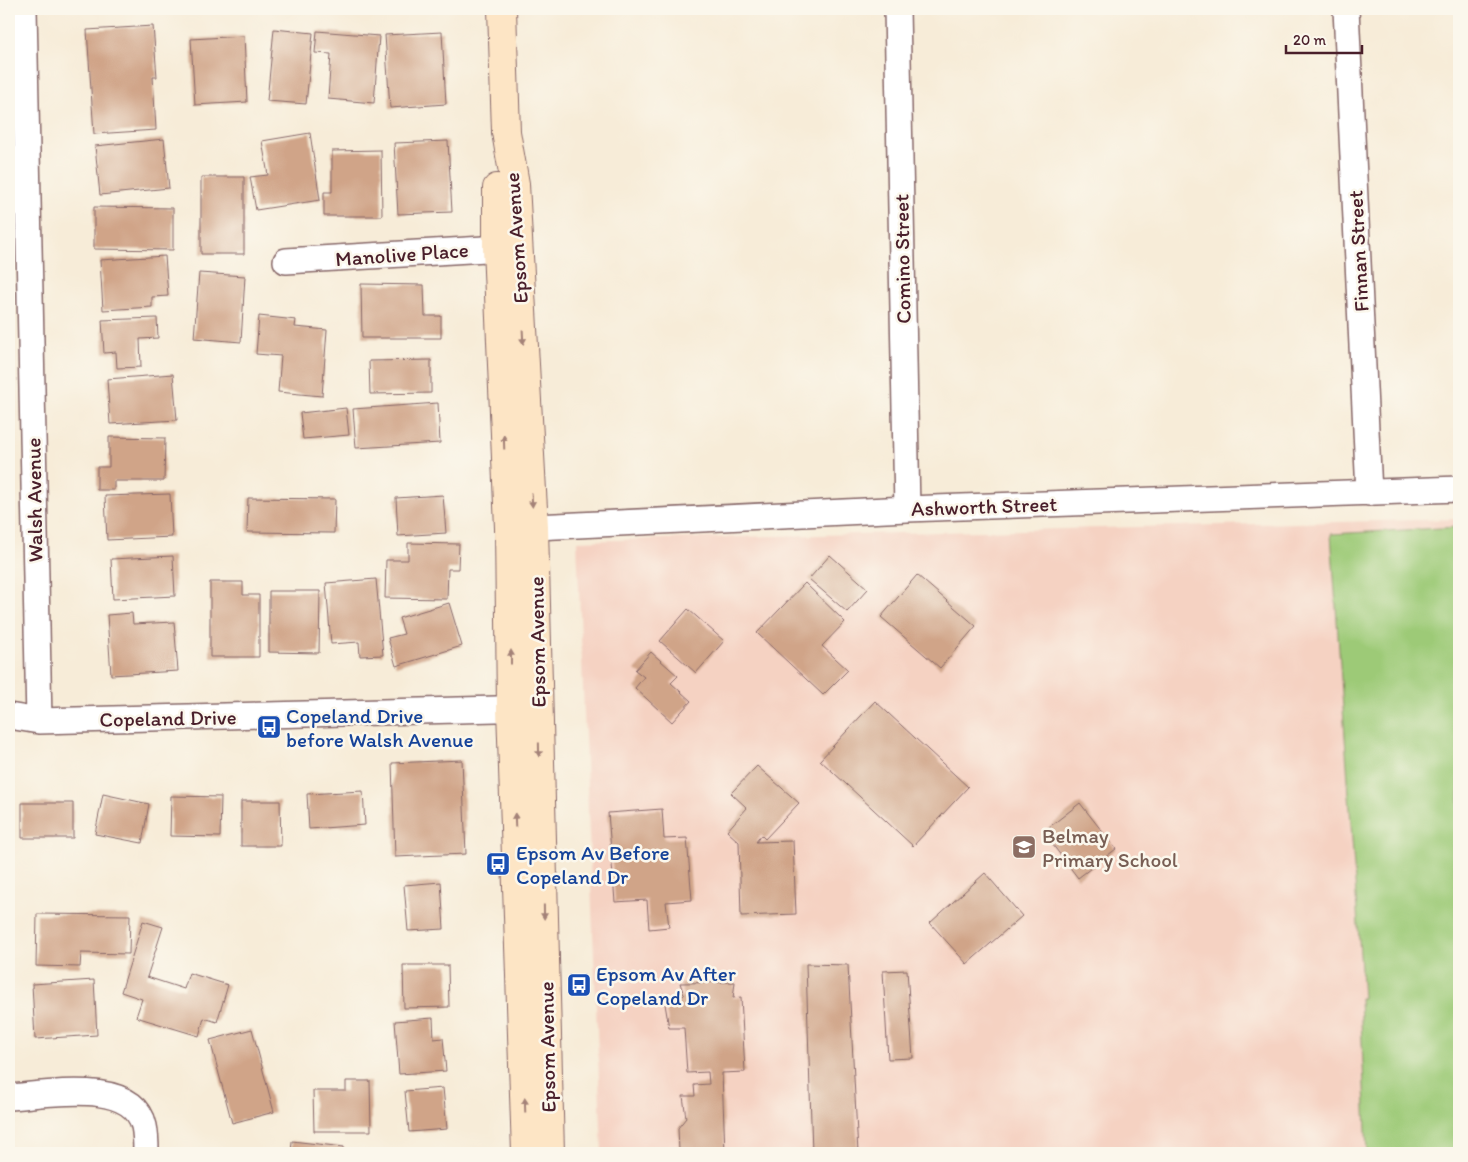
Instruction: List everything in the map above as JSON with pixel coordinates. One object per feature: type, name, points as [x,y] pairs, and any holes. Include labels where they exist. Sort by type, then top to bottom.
[{"type":"street","name":"Walsh Avenue","points":[[24,9],[39,721]]},
{"type":"street","name":"Epsom Avenue","points":[[502,9],[506,132],[497,174],[507,247],[521,527],[538,707],[550,1153]]},
{"type":"street","name":"Comino Street","points":[[897,9],[907,509]]},
{"type":"street","name":"Finnan Street","points":[[1346,9],[1369,492]]},
{"type":"street","name":"Manolive Place","points":[[286,261],[507,247]]},
{"type":"street","name":"Ashworth Street","points":[[521,527],[907,509],[1459,489]]},
{"type":"street","name":"Epsom Avenue","points":[[521,527],[511,709],[526,1153]]},
{"type":"street","name":"Copeland Drive","points":[[9,716],[39,721],[538,707]]},
{"type":"street","points":[[9,1097],[92,1093],[117,1096],[134,1108],[144,1125],[146,1153]]},
{"type":"shaded area","name":"Belmay Primary School","points":[[1459,519],[1459,1153],[602,1153],[577,541]]},
{"type":"green space","points":[[1459,527],[1459,1153],[1367,1153],[1360,998],[1363,998],[1331,534]]},
{"type":"building","points":[[153,26],[157,77],[153,77],[156,130],[94,134],[87,30]]},
{"type":"building","points":[[274,29],[313,33],[306,104],[267,101]]},
{"type":"building","points":[[317,31],[379,36],[374,103],[328,99],[331,54],[315,53]]},
{"type":"building","points":[[442,32],[446,104],[390,108],[385,35]]},
{"type":"building","points":[[244,36],[247,102],[195,105],[191,39]]},
{"type":"building","points":[[310,133],[320,200],[256,210],[250,177],[268,175],[262,141]]},
{"type":"building","points":[[164,139],[169,188],[100,195],[95,146]]},
{"type":"building","points":[[448,141],[452,212],[398,214],[394,143]]},
{"type":"building","points":[[381,150],[382,216],[324,216],[324,192],[332,192],[332,151]]},
{"type":"building","points":[[201,177],[244,177],[244,254],[201,254]]},
{"type":"building","points":[[94,207],[173,208],[173,250],[94,249]]},
{"type":"building","points":[[165,256],[168,296],[152,297],[152,307],[103,310],[100,260]]},
{"type":"building","points":[[199,273],[245,276],[241,342],[194,338]]},
{"type":"building","points":[[361,284],[424,285],[425,316],[441,316],[441,338],[362,338]]},
{"type":"building","points":[[259,316],[296,320],[295,327],[327,330],[322,396],[278,392],[281,356],[256,354]]},
{"type":"building","points":[[157,318],[158,338],[140,339],[141,367],[117,368],[116,352],[104,353],[102,320]]},
{"type":"building","points":[[431,360],[431,393],[370,394],[369,361]]},
{"type":"building","points":[[173,374],[177,420],[110,424],[107,379]]},
{"type":"building","points":[[438,403],[440,443],[356,448],[353,409]]},
{"type":"building","points":[[346,408],[349,435],[303,439],[300,413]]},
{"type":"building","points":[[109,437],[165,438],[164,481],[114,481],[114,490],[97,490],[97,467],[109,467]]},
{"type":"building","points":[[170,494],[172,537],[107,540],[105,496]]},
{"type":"building","points":[[443,495],[446,533],[398,536],[396,498]]},
{"type":"building","points":[[248,498],[335,499],[334,533],[247,532]]},
{"type":"building","points":[[408,543],[459,544],[458,569],[448,569],[447,599],[385,598],[386,560],[408,560]]},
{"type":"building","points":[[830,555],[868,589],[847,612],[809,579]]},
{"type":"building","points":[[173,556],[175,596],[113,599],[111,559]]},
{"type":"building","points":[[917,575],[976,626],[940,668],[881,617]]},
{"type":"building","points":[[376,579],[383,655],[360,656],[359,642],[331,644],[326,583]]},
{"type":"building","points":[[210,582],[243,582],[243,595],[259,595],[259,657],[210,657]]},
{"type":"building","points":[[805,583],[845,622],[822,646],[848,670],[823,695],[757,633]]},
{"type":"building","points":[[269,591],[320,591],[319,653],[269,652]]},
{"type":"building","points":[[449,603],[462,646],[396,666],[388,638],[404,634],[399,618]]},
{"type":"building","points":[[688,609],[724,641],[696,673],[660,641]]},
{"type":"building","points":[[132,613],[133,624],[174,622],[178,671],[111,675],[107,615]]},
{"type":"building","points":[[651,652],[678,676],[671,683],[691,701],[672,722],[635,688],[644,677],[635,670]]},
{"type":"building","points":[[875,701],[968,787],[913,846],[820,760]]},
{"type":"building","points":[[462,760],[466,854],[395,857],[392,763]]},
{"type":"building","points":[[757,766],[799,803],[765,839],[761,835],[756,842],[793,841],[796,914],[741,916],[739,842],[727,831],[747,808],[731,793]]},
{"type":"building","points":[[363,791],[365,825],[309,829],[307,794]]},
{"type":"building","points":[[103,794],[149,804],[142,843],[95,834]]},
{"type":"building","points":[[171,796],[221,797],[220,837],[170,836]]},
{"type":"building","points":[[241,801],[280,801],[281,846],[241,846]]},
{"type":"building","points":[[22,803],[73,803],[73,838],[22,838]]},
{"type":"building","points":[[1080,803],[1116,849],[1078,878],[1043,832]]},
{"type":"building","points":[[662,809],[664,839],[687,838],[692,900],[666,902],[669,927],[649,929],[647,900],[615,902],[608,813]]},
{"type":"building","points":[[985,873],[1022,916],[967,964],[930,923]]},
{"type":"building","points":[[441,882],[444,929],[408,931],[404,885]]},
{"type":"building","points":[[37,914],[130,915],[129,954],[81,953],[80,967],[36,966]]},
{"type":"building","points":[[143,921],[163,927],[147,977],[184,989],[189,973],[228,985],[217,1022],[204,1018],[199,1036],[136,1017],[142,999],[121,992]]},
{"type":"building","points":[[806,964],[848,965],[858,1153],[812,1153]]},
{"type":"building","points":[[403,965],[448,965],[449,1007],[404,1008]]},
{"type":"building","points":[[907,970],[913,1058],[888,1059],[883,971]]},
{"type":"building","points":[[94,980],[97,1035],[35,1039],[32,984]]},
{"type":"building","points":[[735,982],[733,998],[741,997],[745,1072],[722,1073],[725,1153],[666,1153],[679,1151],[678,1128],[686,1118],[683,1096],[695,1096],[694,1085],[709,1084],[708,1072],[687,1073],[684,1028],[669,1028],[665,1004],[684,995],[680,983]]},
{"type":"building","points":[[433,1018],[434,1039],[443,1038],[446,1071],[399,1074],[395,1021]]},
{"type":"building","points":[[252,1029],[274,1112],[232,1123],[210,1040]]},
{"type":"building","points":[[346,1081],[370,1081],[371,1131],[314,1131],[313,1091],[346,1091]]},
{"type":"building","points":[[443,1088],[447,1129],[409,1132],[405,1091]]},
{"type":"building","points":[[292,1141],[344,1147],[343,1153],[291,1153]]},
{"type":"building","points":[[107,1150],[108,1153],[75,1153],[75,1152]]},
{"type":"place","name":"Copeland Drive before Walsh Avenue","points":[[269,727]]},
{"type":"place","name":"Belmay Primary School","points":[[1024,847]]},
{"type":"place","name":"Epsom Av Before Copeland Dr","points":[[498,864]]},
{"type":"place","name":"Epsom Av After Copeland Dr","points":[[579,985]]}]
